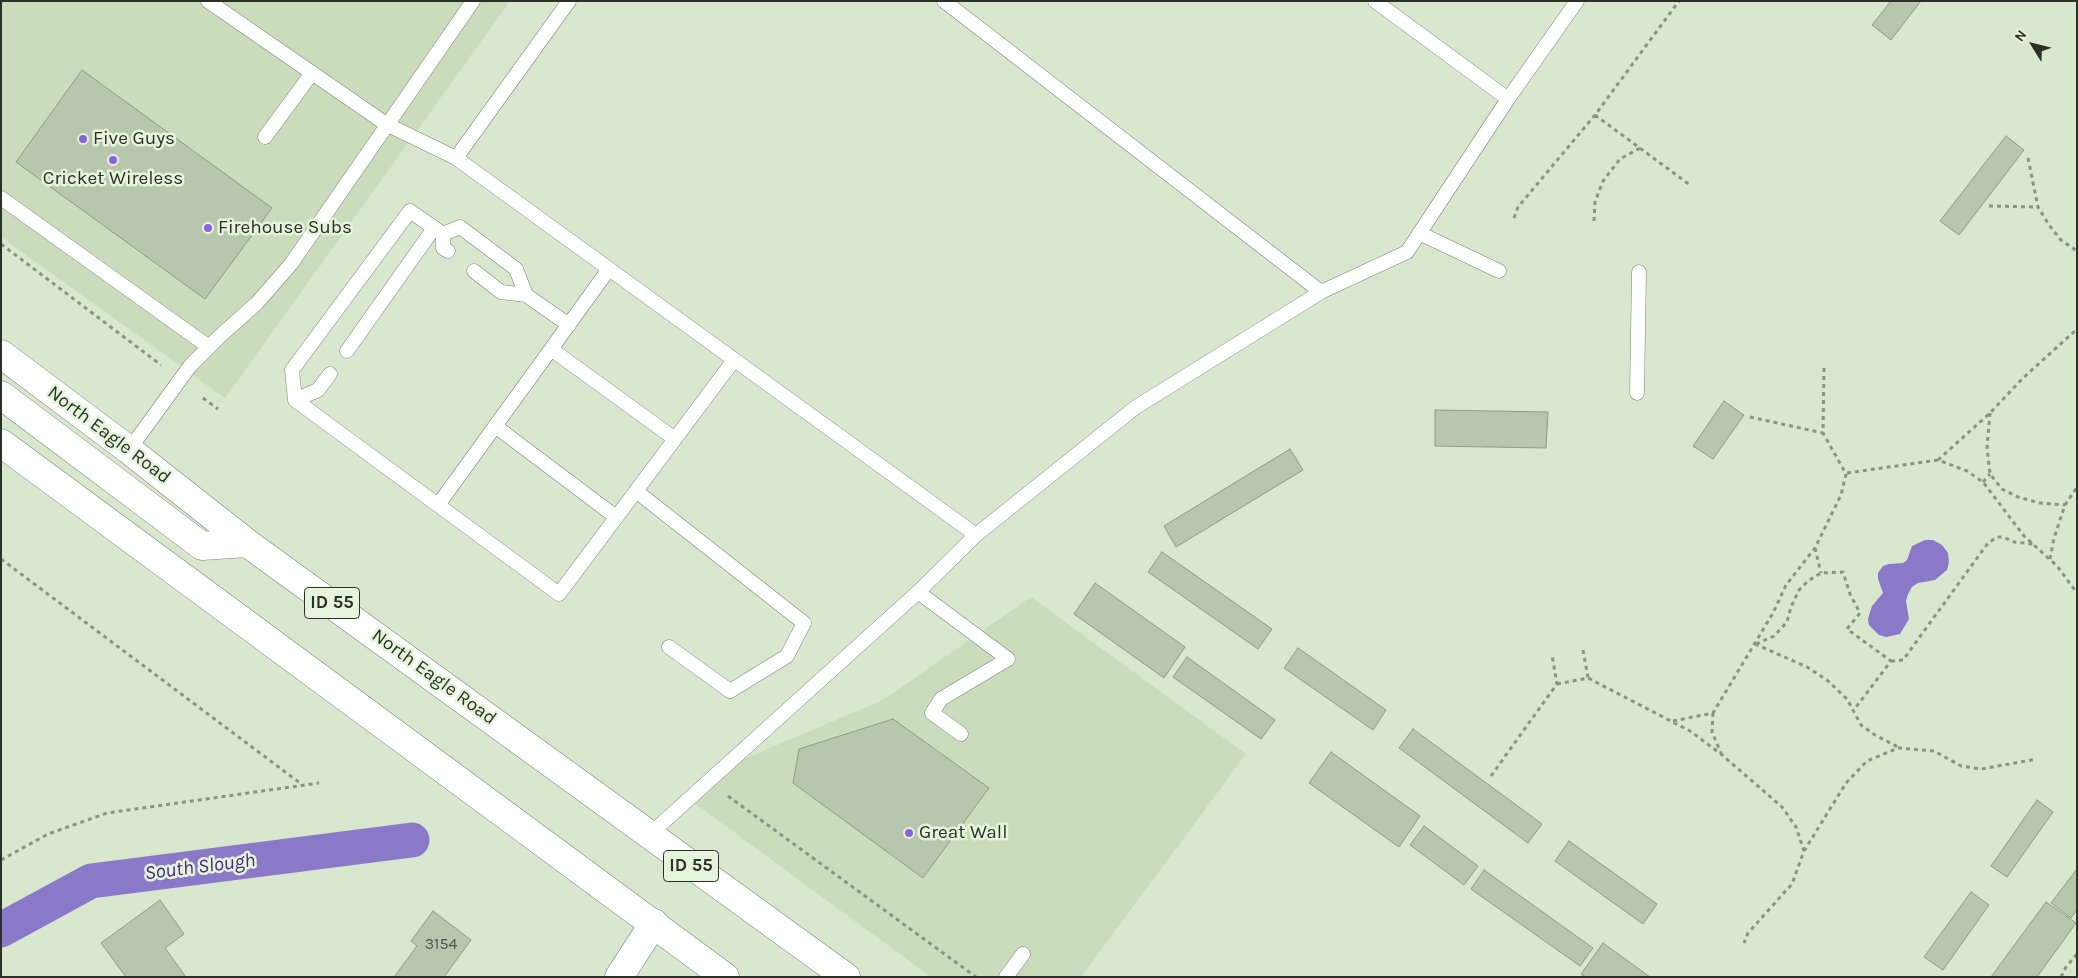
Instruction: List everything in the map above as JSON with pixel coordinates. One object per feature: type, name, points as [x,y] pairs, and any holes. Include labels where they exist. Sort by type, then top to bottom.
[{"type":"main road","name":"North Eagle Road","points":[[1,354],[129,450],[247,543],[398,650],[846,977]]},
{"type":"main road","points":[[1,395],[202,546],[247,543]]},
{"type":"main road","points":[[1,443],[725,977]]},
{"type":"main road","points":[[619,977],[654,923]]},
{"type":"lane","points":[[208,1],[386,124],[456,158],[976,536]]},
{"type":"lane","points":[[129,450],[180,380],[209,347],[257,303],[290,264],[473,1]]},
{"type":"lane","points":[[456,158],[569,1]]},
{"type":"lane","points":[[944,1],[1321,292]]},
{"type":"lane","points":[[1375,1],[1508,99]]},
{"type":"lane","points":[[649,835],[918,592],[976,536],[1136,407],[1321,292],[1407,252],[1508,99],[1577,1]]},
{"type":"lane","points":[[265,137],[312,73]]},
{"type":"lane","points":[[1,198],[209,347]]},
{"type":"lane","points":[[448,251],[443,248],[439,231],[410,211],[292,370],[295,400],[559,594],[734,360]]},
{"type":"lane","points":[[347,351],[439,231],[460,227],[516,269],[526,295]]},
{"type":"lane","points":[[1419,234],[1499,271]]},
{"type":"lane","points":[[438,505],[609,269]]},
{"type":"lane","points":[[474,271],[501,292],[526,295],[569,325]]},
{"type":"lane","points":[[1637,393],[1639,272]]},
{"type":"lane","points":[[551,349],[675,439]]},
{"type":"lane","points":[[295,400],[318,390],[330,374]]},
{"type":"lane","points":[[495,426],[616,517]]},
{"type":"lane","points":[[636,491],[804,622],[787,656],[730,691],[669,647]]},
{"type":"lane","points":[[918,592],[1008,659],[941,699],[932,713],[961,734]]},
{"type":"lane","points":[[1006,977],[1023,954]]},
{"type":"path","points":[[1514,218],[1518,207],[1595,115],[1679,1]]},
{"type":"path","points":[[1595,115],[1690,185]]},
{"type":"path","points":[[1594,221],[1595,202],[1603,181],[1620,159],[1640,148]]},
{"type":"path","points":[[2028,158],[2038,206],[2049,225],[2061,240],[2077,251]]},
{"type":"path","points":[[1989,206],[2038,206]]},
{"type":"path","points":[[1,244],[161,365]]},
{"type":"path","points":[[1938,460],[2077,329]]},
{"type":"path","points":[[1721,754],[1712,732],[1713,713],[1773,613],[1786,585],[1815,548],[1841,495],[1846,474],[1823,433],[1824,365]]},
{"type":"path","points":[[203,398],[218,409]]},
{"type":"path","points":[[1990,413],[1987,448],[1990,474],[2002,489],[2018,497],[2040,503],[2065,505]]},
{"type":"path","points":[[1750,417],[1823,433]]},
{"type":"path","points":[[1846,473],[1938,460],[1967,471],[1983,482],[2024,536],[2050,560],[2077,593]]},
{"type":"path","points":[[1983,482],[1990,474]]},
{"type":"path","points":[[2050,560],[2054,538],[2065,505],[2077,487]]},
{"type":"path","points":[[1755,644],[1774,636],[1787,622],[1791,607],[1799,590],[1820,574],[1843,572],[1850,594],[1860,613],[1847,629],[1891,661],[1903,660],[1988,543],[1997,536],[2003,536],[2014,542],[2034,545]]},
{"type":"path","points":[[1815,548],[1820,574]]},
{"type":"path","points":[[1,560],[304,786]]},
{"type":"path","points":[[1755,644],[1807,667],[1827,680],[1847,700],[1861,725],[1875,736],[1898,748],[1934,751],[1961,766],[1981,769],[2037,759]]},
{"type":"path","points":[[1583,650],[1588,678]]},
{"type":"path","points":[[1552,655],[1557,684]]},
{"type":"path","points":[[1853,711],[1891,661]]},
{"type":"path","points":[[1491,776],[1557,684],[1588,678],[1673,721],[1721,754],[1782,807],[1796,827],[1804,852]]},
{"type":"path","points":[[1673,721],[1713,713]]},
{"type":"path","points":[[1744,943],[1748,933],[1792,884],[1804,852],[1846,783],[1867,760],[1898,748]]},
{"type":"path","points":[[707,781],[976,977]]},
{"type":"path","points":[[1,860],[48,834],[107,813],[319,783]]},
{"type":"path","points":[[2061,977],[2066,967],[2077,954]]},
{"type":"shaded area","points":[[1,1],[510,1],[225,398],[1,237]]},
{"type":"shaded area","points":[[1925,540],[1933,540],[1942,545],[1948,553],[1949,562],[1947,570],[1935,580],[1918,583],[1912,587],[1906,601],[1909,619],[1900,634],[1886,637],[1879,635],[1869,625],[1868,619],[1872,606],[1883,593],[1878,573],[1883,566],[1903,563],[1907,560],[1912,546]]},
{"type":"shaded area","points":[[1031,597],[1246,754],[1081,977],[931,977],[693,802],[716,771],[883,700]]},
{"type":"building","points":[[1891,1],[1921,1],[1891,40],[1872,25]]},
{"type":"building","points":[[82,70],[272,208],[205,299],[16,162]]},
{"type":"building","points":[[2006,136],[2024,150],[1959,235],[1940,221]]},
{"type":"building","points":[[1724,401],[1744,415],[1713,459],[1693,446]]},
{"type":"building","points":[[1435,410],[1548,412],[1546,448],[1435,446]]},
{"type":"building","points":[[1290,449],[1303,470],[1176,547],[1164,526]]},
{"type":"building","points":[[1162,552],[1272,629],[1258,649],[1148,572]]},
{"type":"building","points":[[1095,583],[1185,647],[1164,678],[1074,614]]},
{"type":"building","points":[[1298,648],[1386,710],[1373,730],[1284,668]]},
{"type":"building","points":[[1187,657],[1275,720],[1261,739],[1173,677]]},
{"type":"building","name":"Great Wall","points":[[893,719],[989,788],[923,878],[793,783],[799,749]]},
{"type":"building","points":[[1413,729],[1542,824],[1528,843],[1399,748]]},
{"type":"building","points":[[1331,752],[1420,816],[1399,847],[1309,783]]},
{"type":"building","points":[[2037,800],[2053,812],[2007,877],[1991,866]]},
{"type":"building","points":[[1424,826],[1478,866],[1464,885],[1410,845]]},
{"type":"building","points":[[1569,841],[1657,904],[1643,924],[1555,861]]},
{"type":"building","points":[[2077,869],[2077,910],[2071,918],[2051,903]]},
{"type":"building","points":[[1484,870],[1593,948],[1580,966],[1471,889]]},
{"type":"building","points":[[1971,892],[1989,905],[1943,970],[1924,957]]},
{"type":"building","points":[[160,900],[184,934],[165,948],[186,977],[126,977],[101,943]]},
{"type":"building","points":[[2046,902],[2076,923],[2037,977],[1991,977]]},
{"type":"building","points":[[433,911],[471,940],[444,977],[394,977],[417,946],[411,941]]},
{"type":"building","points":[[1603,943],[1650,977],[1586,977],[1581,974]]},
{"type":"waterway","name":"South Slough","points":[[1,930],[91,881],[412,840]]},
{"type":"place","name":"Five Guys","points":[[83,139]]},
{"type":"place","name":"Cricket Wireless","points":[[113,160]]},
{"type":"place","name":"Firehouse Subs","points":[[208,228]]},
{"type":"place","name":"Great Wall","points":[[909,833]]}]
